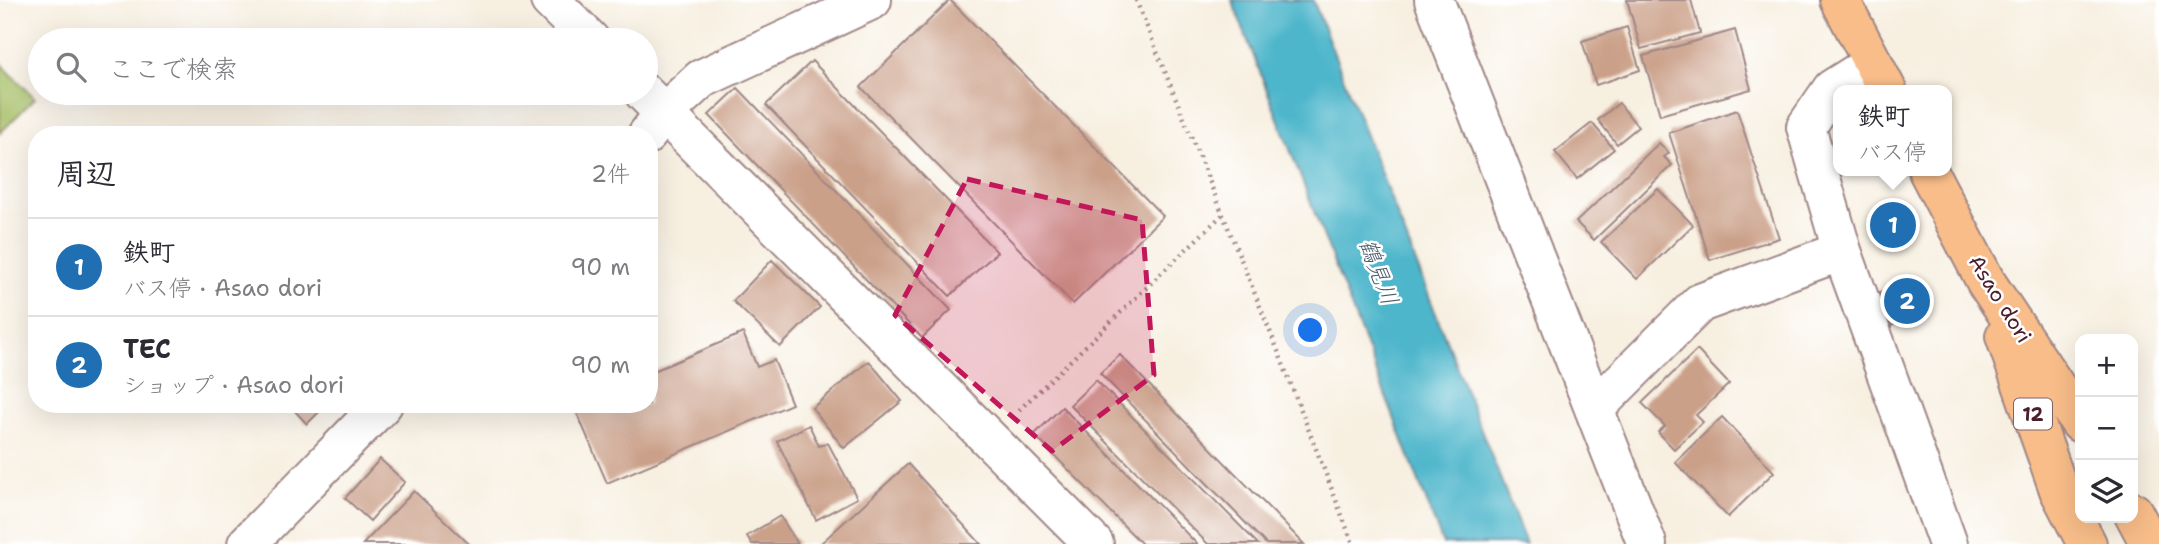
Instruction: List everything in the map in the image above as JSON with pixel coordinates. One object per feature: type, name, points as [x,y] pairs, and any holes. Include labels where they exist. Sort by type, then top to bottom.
[{"type":"main road","points":[[1840,0],[1880,77]]},
{"type":"main road","name":"Asao dori","points":[[1931,176],[1986,282],[2075,416]]},
{"type":"main road","name":"12","points":[[1986,282],[2060,490],[2087,544]]},
{"type":"main road","points":[[2138,522],[2150,544]]},
{"type":"street","points":[[550,0],[578,28]]},
{"type":"street","points":[[872,0],[701,79],[652,114],[1094,544]]},
{"type":"street","points":[[1434,0],[1647,544]]},
{"type":"street","points":[[1848,85],[1880,77]]},
{"type":"street","points":[[1833,89],[1806,127],[1842,251],[1948,544]]},
{"type":"street","points":[[1594,409],[1700,303],[1842,251]]},
{"type":"street","points":[[247,544],[374,413]]},
{"type":"path","points":[[1136,0],[1353,544]]},
{"type":"path","points":[[988,440],[1222,215]]},
{"type":"highlighted area","points":[[967,179],[1142,220],[1154,375],[1052,451],[895,315]]},
{"type":"green space","points":[[0,63],[28,91],[28,105],[0,133]]},
{"type":"water","name":"鶴見川","points":[[1232,0],[1313,0],[1526,544],[1443,544]]},
{"type":"building","points":[[950,0],[1163,216],[1073,304],[861,87]]},
{"type":"building","points":[[1627,0],[1691,0],[1700,33],[1641,49]]},
{"type":"building","points":[[1627,27],[1640,70],[1596,85],[1582,41]]},
{"type":"building","points":[[1735,30],[1751,89],[1660,115],[1643,56]]},
{"type":"building","points":[[812,61],[997,252],[950,296],[766,105]]},
{"type":"building","points":[[738,88],[951,310],[922,338],[709,115]]},
{"type":"building","points":[[1619,103],[1638,127],[1617,144],[1598,120]]},
{"type":"building","points":[[1737,110],[1779,238],[1710,260],[1669,133]]},
{"type":"building","points":[[1592,123],[1614,149],[1577,179],[1555,152]]},
{"type":"building","points":[[1659,143],[1669,153],[1664,157],[1672,165],[1594,240],[1576,222]]},
{"type":"building","points":[[1658,189],[1693,225],[1637,279],[1601,242]]},
{"type":"building","points":[[772,260],[820,307],[780,347],[733,301]]},
{"type":"building","points":[[1916,279],[1928,310],[1891,326],[1879,293]]},
{"type":"building","points":[[743,333],[757,367],[774,360],[792,404],[607,483],[577,413],[658,413],[658,369]]},
{"type":"building","points":[[1697,350],[1729,384],[1696,415],[1703,422],[1674,449],[1658,432],[1665,426],[1642,403]]},
{"type":"building","points":[[1120,355],[1304,544],[1266,544],[1100,373]]},
{"type":"building","points":[[869,361],[902,401],[844,448],[812,408]]},
{"type":"building","points":[[1096,380],[1258,544],[1208,544],[1070,405]]},
{"type":"building","points":[[1062,407],[1197,544],[1142,544],[1034,435]]},
{"type":"building","points":[[297,413],[318,413],[307,424]]},
{"type":"building","points":[[1722,417],[1774,472],[1728,517],[1675,462]]},
{"type":"building","points":[[809,425],[819,446],[828,443],[857,498],[816,520],[777,441]]},
{"type":"building","points":[[380,459],[405,482],[370,521],[345,498]]},
{"type":"building","points":[[908,464],[981,544],[820,544]]},
{"type":"building","points":[[414,491],[469,544],[363,544]]},
{"type":"building","points":[[780,516],[798,544],[752,544],[747,536]]},
{"type":"place","name":"鉄町","points":[[1893,225]]},
{"type":"place","name":"TEC","points":[[1907,301]]}]
